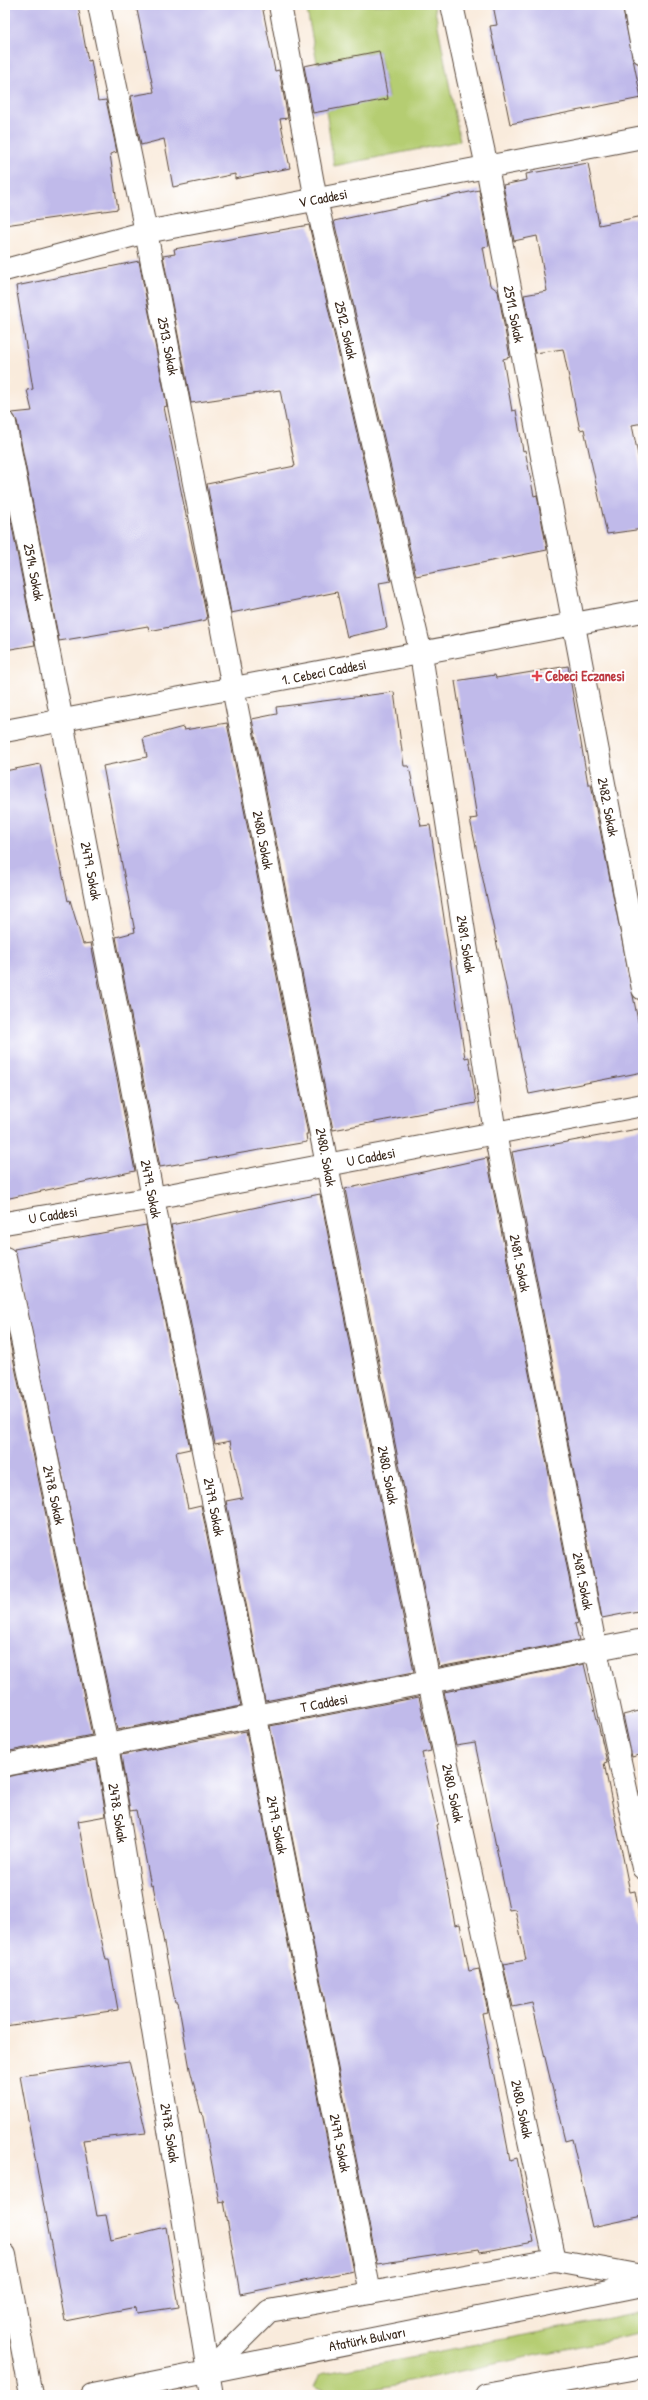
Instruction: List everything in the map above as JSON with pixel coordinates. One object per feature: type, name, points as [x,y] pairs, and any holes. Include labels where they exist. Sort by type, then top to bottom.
[{"type":"street","name":"2513. Sokak","points":[[100,5],[146,232],[233,688]]},
{"type":"street","name":"2512. Sokak","points":[[280,5],[316,200],[421,654]]},
{"type":"street","name":"2511. Sokak","points":[[452,5],[487,167],[572,625]]},
{"type":"street","points":[[634,5],[643,53]]},
{"type":"street","name":"V Caddesi","points":[[5,270],[146,232],[643,137]]},
{"type":"street","name":"2514. Sokak","points":[[5,423],[62,721]]},
{"type":"street","name":"1. Cebeci Caddesi","points":[[5,731],[421,654],[643,611]]},
{"type":"street","name":"2482. Sokak","points":[[572,625],[643,989]]},
{"type":"street","name":"2481. Sokak","points":[[421,654],[495,1133],[596,1650],[643,1868]]},
{"type":"street","name":"2480. Sokak","points":[[233,688],[429,1682],[555,2260]]},
{"type":"street","name":"2479. Sokak","points":[[62,721],[153,1198],[370,2293]]},
{"type":"street","name":"U Caddesi","points":[[5,1223],[153,1198],[643,1105]]},
{"type":"street","name":"2478. Sokak","points":[[5,1258],[106,1745],[212,2395]]},
{"type":"street","name":"T Caddesi","points":[[5,1765],[643,1640]]},
{"type":"street","points":[[5,2255],[31,2395]]},
{"type":"street","points":[[208,2372],[269,2312],[555,2260],[643,2276]]},
{"type":"street","name":"Atatürk Bulvarı","points":[[92,2395],[643,2285]]},
{"type":"street","points":[[486,2395],[643,2367]]},
{"type":"green space","points":[[306,5],[434,5],[460,141],[334,166],[326,110],[388,98],[379,51],[317,63]]},
{"type":"green space","points":[[640,2313],[643,2333],[370,2390],[326,2391],[315,2386],[321,2374]]},
{"type":"building","points":[[5,5],[78,5],[88,61],[91,60],[98,101],[106,100],[117,152],[110,154],[118,209],[5,225]]},
{"type":"building","points":[[136,5],[262,5],[275,71],[279,70],[288,118],[280,119],[290,168],[235,179],[235,174],[173,187],[164,139],[141,145],[131,96],[154,92]]},
{"type":"building","points":[[493,5],[622,5],[641,98],[510,124],[490,26],[497,25]]},
{"type":"building","points":[[379,51],[388,99],[313,113],[304,66]]},
{"type":"building","points":[[588,163],[599,225],[643,216],[643,423],[632,425],[643,480],[643,529],[607,534],[584,429],[580,430],[563,349],[535,353],[524,295],[547,291],[537,236],[514,241],[503,185],[527,180],[526,174]]},
{"type":"building","points":[[479,190],[489,246],[483,247],[490,285],[498,291],[510,357],[503,359],[512,411],[516,410],[523,451],[525,450],[534,496],[537,495],[547,550],[416,576],[334,221]]},
{"type":"building","points":[[309,225],[391,581],[379,583],[387,628],[347,637],[337,592],[231,613],[207,484],[295,466],[280,390],[191,403],[163,256],[175,254],[174,249]]},
{"type":"building","points":[[139,261],[167,406],[164,407],[207,618],[206,620],[149,631],[148,626],[59,641],[17,421],[12,413],[32,411],[27,390],[33,389],[16,286]]},
{"type":"building","points":[[5,490],[35,645],[5,650]]},
{"type":"building","points":[[568,666],[588,784],[591,784],[643,1046],[643,1072],[529,1094],[470,819],[477,818],[455,681],[495,675],[496,678]]},
{"type":"building","points":[[394,692],[404,766],[409,766],[421,826],[430,825],[465,1058],[469,1057],[476,1103],[333,1130],[252,719],[277,714],[276,707]]},
{"type":"building","points":[[227,723],[308,1134],[306,1134],[307,1142],[160,1167],[116,937],[135,932],[103,766],[147,757],[143,738],[183,727],[184,730]]},
{"type":"building","points":[[40,764],[68,901],[70,900],[83,944],[91,943],[135,1171],[5,1199],[5,771]]},
{"type":"building","points":[[643,1128],[643,1610],[602,1618],[512,1152]]},
{"type":"building","points":[[487,1158],[578,1623],[575,1624],[579,1640],[439,1667],[345,1189]]},
{"type":"building","points":[[320,1194],[414,1672],[265,1701],[226,1501],[242,1498],[230,1441],[215,1444],[171,1225]]},
{"type":"building","points":[[146,1225],[190,1449],[176,1452],[188,1508],[201,1505],[241,1706],[117,1730],[14,1249]]},
{"type":"building","points":[[5,1319],[92,1735],[5,1752]]},
{"type":"building","points":[[584,1664],[607,1762],[604,1763],[630,1892],[635,1891],[643,1937],[643,2216],[592,2227],[572,2139],[565,2141],[532,2003],[513,2007],[503,1964],[526,1960],[515,1909],[509,1910],[475,1743],[456,1746],[444,1692]]},
{"type":"building","points":[[419,1697],[431,1751],[422,1753],[438,1824],[436,1825],[455,1925],[460,1924],[469,1971],[479,1969],[488,2012],[482,2013],[510,2160],[517,2158],[534,2242],[480,2252],[479,2249],[377,2264],[270,1726]]},
{"type":"building","points":[[643,1710],[643,1754],[632,1757],[623,1715]]},
{"type":"building","points":[[246,1731],[353,2271],[240,2294],[224,2201],[219,2202],[202,2112],[201,2113],[190,2069],[178,2002],[175,2002],[153,1885],[151,1886],[136,1810],[130,1811],[121,1755]]},
{"type":"building","points":[[97,1760],[106,1816],[78,1821],[92,1898],[106,1960],[109,1960],[118,2010],[5,2026],[5,1777]]},
{"type":"building","points":[[129,2061],[146,2133],[83,2140],[97,2216],[106,2215],[111,2240],[166,2227],[179,2307],[137,2313],[136,2307],[65,2321],[20,2076]]},
{"type":"place","name":"Cebeci Eczanesi","points":[[537,676]]}]
